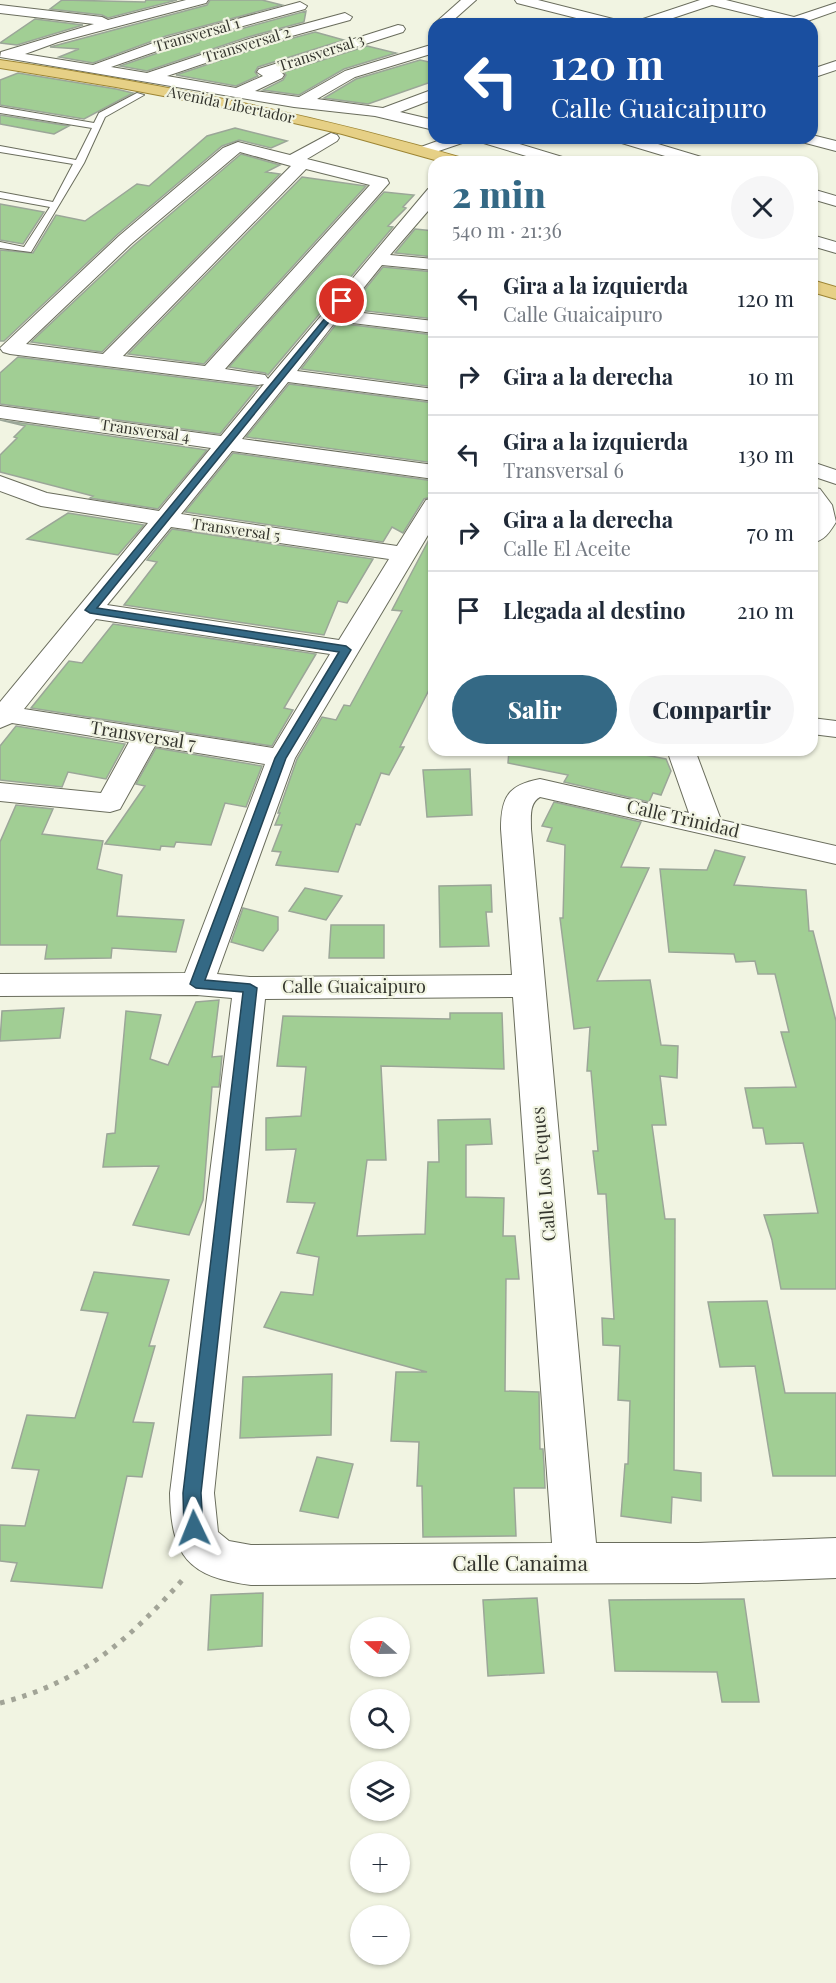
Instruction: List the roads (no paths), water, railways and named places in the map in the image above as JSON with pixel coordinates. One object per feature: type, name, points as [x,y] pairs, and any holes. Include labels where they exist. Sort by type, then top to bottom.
[{"type":"main road","name":"Avenida Libertador","points":[[2,59],[191,96],[338,134],[428,164]]},
{"type":"main road","name":"Avenida Libertador","points":[[0,72],[140,96],[438,156]]},
{"type":"main road","points":[[818,274],[836,279]]},
{"type":"main road","points":[[818,288],[836,293]]},
{"type":"street","points":[[2,59],[45,42],[201,0]]},
{"type":"street","points":[[274,0],[355,19]]},
{"type":"street","points":[[448,18],[469,0]]},
{"type":"street","points":[[522,0],[592,18]]},
{"type":"street","points":[[545,6],[564,0]]},
{"type":"street","points":[[660,18],[712,0],[773,18]]},
{"type":"street","name":"Transversal 1","points":[[96,69],[130,54],[181,38],[300,6]]},
{"type":"street","points":[[804,18],[836,7]]},
{"type":"street","points":[[0,9],[115,23]]},
{"type":"street","name":"Transversal 3","points":[[238,92],[277,75],[264,72],[403,30],[355,19]]},
{"type":"street","name":"Transversal 2","points":[[150,77],[234,49],[355,19]]},
{"type":"street","points":[[191,96],[301,102],[350,74],[428,40]]},
{"type":"street","name":"Avenida Libertador","points":[[2,59],[150,77],[384,113],[428,123]]},
{"type":"street","points":[[818,72],[836,65]]},
{"type":"street","points":[[108,360],[297,162],[338,134],[428,95]]},
{"type":"street","points":[[818,135],[836,129]]},
{"type":"street","points":[[818,142],[836,146]]},
{"type":"street","points":[[424,152],[446,144]]},
{"type":"street","points":[[503,144],[543,156]]},
{"type":"street","points":[[641,144],[682,156]]},
{"type":"street","points":[[210,373],[381,183],[238,147],[229,151],[125,240],[10,348],[108,360],[210,373],[258,379]]},
{"type":"street","points":[[818,196],[836,201]]},
{"type":"street","points":[[2,717],[377,259],[428,200]]},
{"type":"street","points":[[818,242],[836,248]]},
{"type":"street","points":[[377,259],[428,264]]},
{"type":"street","points":[[331,315],[428,326]]},
{"type":"street","points":[[282,375],[428,394]]},
{"type":"street","name":"Transversal 4","points":[[0,412],[428,471]]},
{"type":"street","points":[[818,471],[836,477]]},
{"type":"street","name":"Transversal 5","points":[[0,483],[41,498],[164,520],[404,554]]},
{"type":"street","points":[[818,502],[824,522],[818,531]]},
{"type":"street","points":[[196,984],[280,758],[428,515]]},
{"type":"street","points":[[90,610],[346,650]]},
{"type":"street","name":"Transversal 7","points":[[2,717],[146,736],[280,758]]},
{"type":"street","points":[[818,727],[836,729]]},
{"type":"street","points":[[0,792],[110,804],[146,736]]},
{"type":"street","points":[[683,756],[708,825]]},
{"type":"street","name":"Calle Trinidad","points":[[529,790],[548,789],[708,825],[835,858]]},
{"type":"street","name":"Calle Los Teques","points":[[529,790],[520,796],[517,802],[516,829],[576,1563]]},
{"type":"street","name":"Calle Guaicaipuro","points":[[0,985],[196,984],[250,988],[529,986]]},
{"type":"street","name":"Calle Canaima","points":[[250,988],[192,1493],[194,1528],[198,1540],[207,1552],[228,1563],[251,1565],[698,1563],[836,1558]]},
{"type":"lane","points":[[0,245],[27,250],[80,163],[102,116],[140,96]]},
{"type":"lane","points":[[0,110],[98,126]]},
{"type":"lane","points":[[0,149],[80,163]]},
{"type":"lane","points":[[0,195],[56,205]]}]
